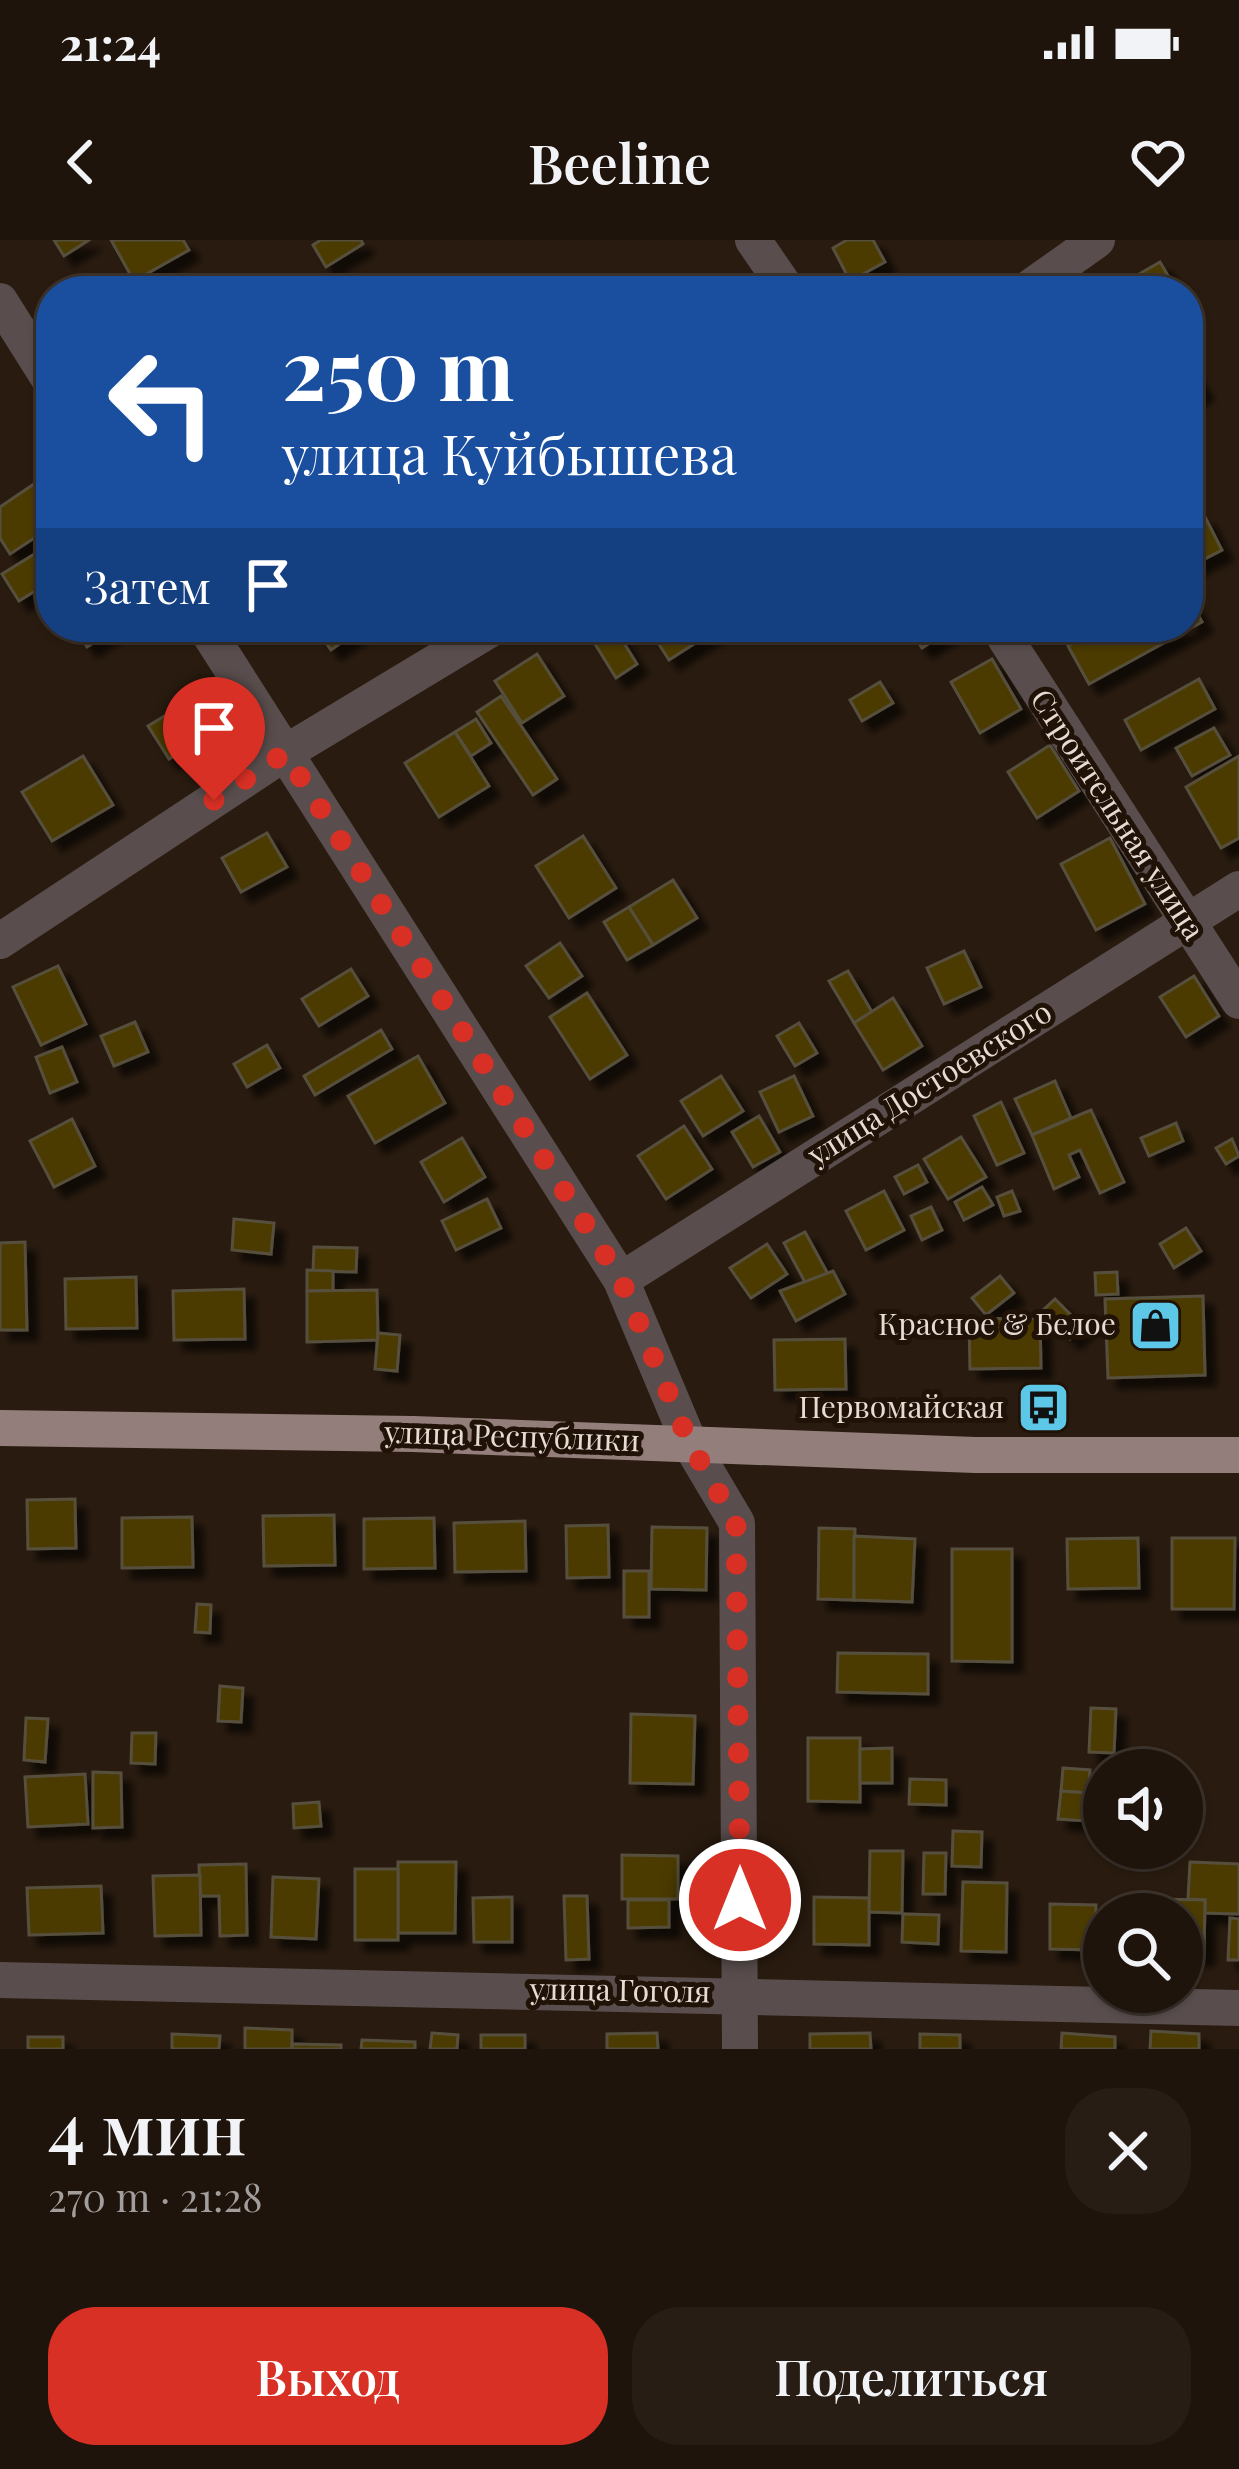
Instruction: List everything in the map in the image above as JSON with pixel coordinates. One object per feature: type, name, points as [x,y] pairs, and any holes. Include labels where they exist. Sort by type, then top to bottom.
[{"type":"main road","name":"улица Республики","points":[[0,1428],[689,1442],[975,1455],[1239,1455]]},
{"type":"street","points":[[753,240],[778,276]]},
{"type":"street","points":[[1046,276],[1097,240]]},
{"type":"street","points":[[0,302],[36,358]]},
{"type":"street","points":[[215,642],[621,1280],[689,1442],[736,1523],[740,2049]]},
{"type":"street","points":[[0,941],[285,753],[469,642]]},
{"type":"street","name":"Строительная улица","points":[[1007,642],[1184,923],[1239,1001]]},
{"type":"street","name":"улица Достоевского","points":[[621,1280],[1239,889]]},
{"type":"street","name":"улица Гоголя","points":[[0,1981],[1239,2008]]},
{"type":"building","points":[[54,240],[89,240],[64,256]]},
{"type":"building","points":[[111,240],[183,240],[189,250],[143,276],[131,276]]},
{"type":"building","points":[[321,240],[361,240],[363,244],[326,267],[313,245]]},
{"type":"building","points":[[847,240],[873,240],[885,262],[859,276],[847,276],[833,248]]},
{"type":"building","points":[[1160,262],[1168,276],[1136,276]]},
{"type":"building","points":[[36,483],[36,537],[10,554],[0,538],[0,507]]},
{"type":"building","points":[[1203,516],[1222,550],[1203,560]]},
{"type":"building","points":[[36,553],[36,590],[19,601],[2,574]]},
{"type":"building","points":[[594,642],[623,642],[637,664],[616,678]]},
{"type":"building","points":[[658,642],[697,642],[669,660]]},
{"type":"building","points":[[1075,642],[1166,642],[1089,684],[1068,646]]},
{"type":"building","points":[[537,654],[564,696],[522,723],[495,681]]},
{"type":"building","points":[[992,659],[1021,709],[980,733],[951,682]]},
{"type":"building","points":[[1199,679],[1215,709],[1141,750],[1125,720]]},
{"type":"building","points":[[880,682],[893,703],[862,721],[850,700]]},
{"type":"building","points":[[501,696],[557,779],[533,795],[477,712]]},
{"type":"building","points":[[191,700],[212,733],[169,759],[148,726]]},
{"type":"building","points":[[476,719],[491,743],[471,756],[455,732]]},
{"type":"building","points":[[1214,728],[1230,755],[1192,776],[1176,748]]},
{"type":"building","points":[[455,732],[489,786],[439,817],[405,763]]},
{"type":"building","points":[[1050,745],[1079,791],[1037,818],[1008,772]]},
{"type":"building","points":[[83,756],[113,805],[52,841],[22,792]]},
{"type":"building","points":[[1239,756],[1239,838],[1221,848],[1186,787]]},
{"type":"building","points":[[267,833],[287,867],[241,892],[222,858]]},
{"type":"building","points":[[583,836],[616,888],[569,918],[536,866]]},
{"type":"building","points":[[1110,838],[1145,904],[1096,930],[1061,864]]},
{"type":"building","points":[[673,880],[697,918],[653,945],[629,907]]},
{"type":"building","points":[[629,907],[653,945],[627,960],[604,922]]},
{"type":"building","points":[[560,943],[582,976],[549,998],[526,966]]},
{"type":"building","points":[[964,951],[981,987],[944,1004],[927,968]]},
{"type":"building","points":[[58,966],[86,1024],[41,1045],[13,987]]},
{"type":"building","points":[[351,969],[368,996],[319,1026],[302,999]]},
{"type":"building","points":[[848,971],[872,1012],[854,1023],[829,981]]},
{"type":"building","points":[[1194,976],[1219,1016],[1186,1037],[1160,997]]},
{"type":"building","points":[[587,993],[627,1055],[590,1079],[550,1017]]},
{"type":"building","points":[[893,998],[922,1046],[883,1070],[854,1023]]},
{"type":"building","points":[[135,1022],[148,1052],[114,1066],[101,1036]]},
{"type":"building","points":[[799,1023],[817,1053],[795,1066],[777,1036]]},
{"type":"building","points":[[381,1030],[392,1049],[315,1095],[304,1076]]},
{"type":"building","points":[[267,1045],[280,1068],[247,1087],[234,1064]]},
{"type":"building","points":[[62,1047],[77,1082],[50,1093],[36,1057]]},
{"type":"building","points":[[418,1056],[445,1103],[375,1143],[348,1096]]},
{"type":"building","points":[[721,1076],[743,1111],[703,1136],[681,1101]]},
{"type":"building","points":[[794,1076],[813,1116],[779,1132],[760,1092]]},
{"type":"building","points":[[1055,1081],[1071,1118],[1032,1135],[1015,1099]]},
{"type":"building","points":[[1001,1102],[1024,1153],[997,1165],[974,1116]]},
{"type":"building","points":[[1091,1110],[1124,1182],[1100,1193],[1080,1150],[1069,1155],[1079,1177],[1054,1189],[1032,1135]]},
{"type":"building","points":[[759,1116],[780,1152],[753,1167],[732,1132]]},
{"type":"building","points":[[72,1119],[95,1166],[54,1187],[30,1141]]},
{"type":"building","points":[[1176,1123],[1183,1141],[1149,1156],[1141,1138]]},
{"type":"building","points":[[684,1126],[712,1169],[666,1199],[638,1156]]},
{"type":"building","points":[[961,1137],[986,1177],[948,1199],[924,1159]]},
{"type":"building","points":[[462,1138],[485,1177],[444,1202],[421,1162]]},
{"type":"building","points":[[1232,1139],[1239,1156],[1226,1164],[1216,1148]]},
{"type":"building","points":[[918,1165],[927,1182],[904,1194],[895,1177]]},
{"type":"building","points":[[982,1187],[993,1205],[964,1220],[955,1202]]},
{"type":"building","points":[[884,1191],[904,1230],[866,1250],[846,1211]]},
{"type":"building","points":[[1012,1191],[1020,1211],[1004,1216],[997,1197]]},
{"type":"building","points":[[487,1199],[501,1228],[456,1250],[442,1221]]},
{"type":"building","points":[[931,1207],[942,1230],[922,1240],[911,1216]]},
{"type":"building","points":[[234,1219],[274,1223],[271,1254],[232,1250]]},
{"type":"building","points":[[1186,1228],[1201,1251],[1174,1268],[1160,1244]]},
{"type":"building","points":[[805,1232],[828,1274],[807,1286],[784,1243]]},
{"type":"building","points":[[25,1242],[27,1330],[0,1330],[0,1243]]},
{"type":"building","points":[[767,1244],[787,1274],[751,1298],[730,1268]]},
{"type":"building","points":[[314,1247],[357,1248],[356,1272],[313,1271]]},
{"type":"building","points":[[307,1270],[333,1271],[333,1291],[307,1291]]},
{"type":"building","points":[[833,1271],[845,1294],[796,1321],[780,1291]]},
{"type":"building","points":[[1117,1272],[1118,1294],[1096,1295],[1095,1273]]},
{"type":"building","points":[[1000,1276],[1014,1293],[986,1315],[972,1298]]},
{"type":"building","points":[[136,1277],[137,1328],[66,1329],[65,1279]]},
{"type":"building","points":[[244,1289],[245,1339],[174,1340],[173,1291]]},
{"type":"building","points":[[377,1290],[378,1340],[307,1342],[307,1291]]},
{"type":"building","name":"Красное & Белое","points":[[1203,1296],[1205,1375],[1108,1378],[1105,1299]]},
{"type":"building","points":[[1055,1299],[1083,1327],[1070,1339],[1042,1311]]},
{"type":"building","points":[[1040,1318],[1041,1368],[970,1369],[969,1319]]},
{"type":"building","points":[[378,1333],[400,1335],[397,1371],[375,1369]]},
{"type":"building","points":[[845,1339],[846,1389],[775,1390],[774,1340]]},
{"type":"building","points":[[75,1499],[76,1548],[28,1549],[27,1500]]},
{"type":"building","points":[[334,1515],[335,1565],[264,1566],[263,1516]]},
{"type":"building","points":[[192,1517],[193,1567],[122,1568],[122,1518]]},
{"type":"building","points":[[434,1518],[435,1568],[364,1569],[364,1519]]},
{"type":"building","points":[[525,1521],[526,1571],[455,1572],[454,1523]]},
{"type":"building","points":[[608,1525],[609,1577],[567,1578],[566,1526]]},
{"type":"building","points":[[652,1527],[707,1528],[706,1590],[651,1589]]},
{"type":"building","points":[[819,1528],[855,1529],[854,1600],[818,1599]]},
{"type":"building","points":[[854,1536],[915,1539],[912,1602],[854,1600]]},
{"type":"building","points":[[1138,1538],[1139,1588],[1068,1589],[1067,1539]]},
{"type":"building","points":[[1172,1538],[1235,1538],[1234,1609],[1172,1609]]},
{"type":"building","points":[[952,1549],[1012,1549],[1012,1662],[952,1661]]},
{"type":"building","points":[[624,1571],[649,1571],[649,1617],[624,1617]]},
{"type":"building","points":[[197,1604],[211,1605],[210,1633],[195,1632]]},
{"type":"building","points":[[838,1653],[928,1654],[928,1694],[837,1692]]},
{"type":"building","points":[[220,1686],[243,1688],[241,1722],[218,1721]]},
{"type":"building","points":[[1091,1708],[1116,1709],[1114,1749],[1089,1749]]},
{"type":"building","points":[[631,1714],[695,1716],[693,1784],[630,1783]]},
{"type":"building","points":[[26,1718],[48,1719],[45,1762],[24,1760]]},
{"type":"building","points":[[132,1733],[156,1733],[155,1764],[131,1763]]},
{"type":"building","points":[[808,1738],[860,1738],[860,1802],[808,1801]]},
{"type":"building","points":[[892,1748],[892,1783],[860,1783],[860,1749]]},
{"type":"building","points":[[1063,1768],[1083,1769],[1083,1793],[1061,1791]]},
{"type":"building","points":[[93,1772],[121,1773],[122,1827],[93,1828]]},
{"type":"building","points":[[85,1774],[88,1824],[28,1827],[25,1777]]},
{"type":"building","points":[[910,1779],[946,1780],[946,1805],[909,1804]]},
{"type":"building","points":[[1061,1791],[1083,1793],[1083,1821],[1058,1819]]},
{"type":"building","points":[[319,1802],[321,1826],[294,1828],[293,1804]]},
{"type":"building","points":[[953,1831],[982,1832],[981,1867],[952,1866]]},
{"type":"building","points":[[870,1851],[903,1851],[902,1913],[869,1912]]},
{"type":"building","points":[[924,1853],[946,1853],[945,1894],[923,1894]]},
{"type":"building","points":[[622,1855],[678,1856],[678,1899],[622,1899]]},
{"type":"building","points":[[398,1862],[456,1862],[455,1933],[398,1933]]},
{"type":"building","points":[[1203,1863],[1239,1864],[1239,1914],[1205,1913],[1203,1893],[1188,1893],[1190,1869],[1203,1869]]},
{"type":"building","points":[[246,1864],[247,1935],[220,1936],[219,1896],[200,1896],[199,1865]]},
{"type":"building","points":[[355,1869],[398,1869],[398,1940],[355,1940]]},
{"type":"building","points":[[200,1875],[201,1935],[155,1936],[153,1876]]},
{"type":"building","points":[[273,1877],[319,1879],[316,1939],[271,1937]]},
{"type":"building","points":[[963,1882],[1007,1883],[1006,1952],[961,1951]]},
{"type":"building","points":[[101,1886],[103,1933],[29,1935],[27,1888]]},
{"type":"building","points":[[564,1896],[587,1896],[589,1959],[566,1960]]},
{"type":"building","points":[[512,1897],[512,1942],[474,1942],[473,1898]]},
{"type":"building","points":[[814,1897],[869,1898],[869,1945],[814,1944]]},
{"type":"building","points":[[628,1900],[669,1900],[669,1927],[628,1928]]},
{"type":"building","points":[[1050,1904],[1083,1905],[1083,1950],[1050,1949]]},
{"type":"building","points":[[903,1914],[939,1915],[938,1944],[902,1942]]},
{"type":"building","points":[[1230,1918],[1239,1919],[1239,1960],[1228,1960]]},
{"type":"building","points":[[245,2028],[292,2030],[292,2049],[245,2049]]},
{"type":"building","points":[[1151,2031],[1199,2034],[1199,2049],[1150,2049]]},
{"type":"building","points":[[432,2033],[458,2035],[457,2049],[430,2049]]},
{"type":"building","points":[[657,2033],[658,2049],[607,2049],[607,2034]]},
{"type":"building","points":[[870,2033],[871,2049],[810,2049],[810,2034]]},
{"type":"building","points":[[1062,2033],[1115,2037],[1115,2049],[1061,2049]]},
{"type":"building","points":[[172,2034],[220,2036],[219,2049],[172,2049]]},
{"type":"building","points":[[920,2034],[960,2035],[960,2049],[920,2049]]},
{"type":"building","points":[[481,2035],[525,2035],[525,2049],[481,2049]]},
{"type":"building","points":[[28,2037],[63,2037],[63,2049],[28,2049]]},
{"type":"building","points":[[362,2040],[415,2042],[415,2049],[361,2049]]},
{"type":"building","points":[[292,2044],[341,2045],[341,2049],[292,2049]]},
{"type":"place","name":"Красное & Белое","points":[[1155,1325]]},
{"type":"place","name":"Первомайская","points":[[1043,1408]]},
{"type":"route","points":[[214,800],[285,753],[621,1280],[689,1442],[736,1523],[740,1900]]}]
